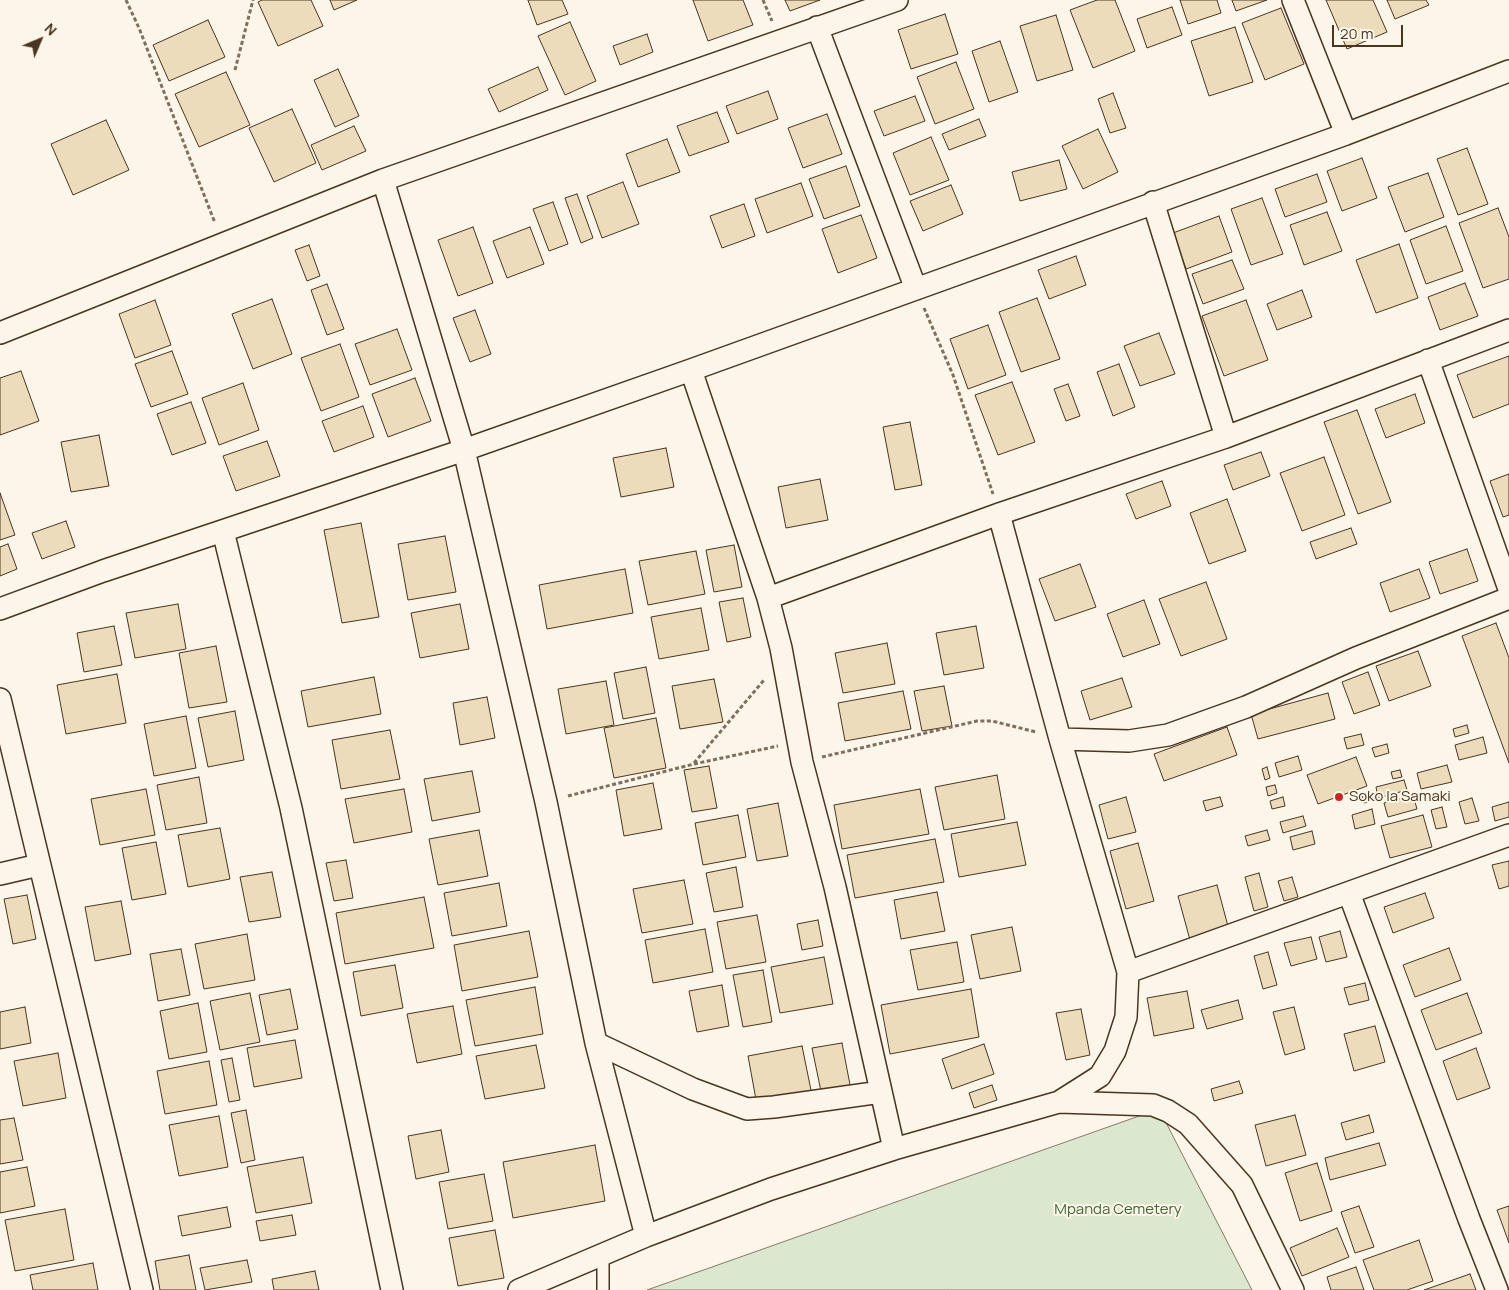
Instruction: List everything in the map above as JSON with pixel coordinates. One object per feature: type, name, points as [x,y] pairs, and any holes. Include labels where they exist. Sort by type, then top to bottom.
[{"type":"street","points":[[0,333],[383,180],[897,0]]},
{"type":"street","points":[[1293,0],[1346,134]]},
{"type":"street","points":[[817,27],[916,289]]},
{"type":"street","points":[[0,609],[103,571],[464,450],[691,370],[1346,134],[1509,71]]},
{"type":"street","points":[[383,180],[464,450],[546,802],[596,1043],[646,1236]]},
{"type":"street","points":[[1153,202],[1226,437]]},
{"type":"street","points":[[768,598],[999,514],[1226,437],[1509,330]]},
{"type":"street","points":[[1428,360],[1509,589]]},
{"type":"street","points":[[691,370],[768,598],[781,648],[802,762],[836,887],[894,1149]]},
{"type":"street","points":[[519,1290],[543,1286],[646,1236],[771,1189],[894,1149],[1059,1102],[1100,1076],[1115,1051],[1126,1018],[1128,972],[1060,739],[999,514]]},
{"type":"street","points":[[222,531],[291,808],[392,1290]]},
{"type":"street","points":[[1060,739],[1129,741],[1168,735],[1246,707],[1356,658],[1509,598]]},
{"type":"street","points":[[0,698],[142,1290]]},
{"type":"street","points":[[1128,972],[1509,835]]},
{"type":"street","points":[[0,874],[39,865]]},
{"type":"street","points":[[1349,893],[1497,1290]]},
{"type":"street","points":[[596,1043],[694,1089],[747,1108],[774,1108],[880,1092]]},
{"type":"street","points":[[1059,1102],[1153,1105],[1168,1111],[1188,1124],[1242,1185],[1293,1290]]},
{"type":"lane","points":[[603,1256],[603,1290]]},
{"type":"path","points":[[126,0],[146,45],[223,244]]},
{"type":"path","points":[[235,70],[253,0]]},
{"type":"path","points":[[916,289],[953,375],[999,514]]},
{"type":"path","points":[[694,764],[763,682],[781,648]]},
{"type":"path","points":[[802,762],[977,721],[992,721],[1060,739]]},
{"type":"path","points":[[546,802],[694,764],[799,741]]},
{"type":"green space","name":"Mpanda Cemetery","points":[[1159,1109],[1252,1290],[647,1290]]},
{"type":"building","points":[[262,0],[311,0],[323,26],[278,46],[258,2]]},
{"type":"building","points":[[330,0],[357,0],[334,10]]},
{"type":"building","points":[[528,0],[562,0],[568,14],[537,25]]},
{"type":"building","points":[[693,0],[743,0],[753,25],[708,41]]},
{"type":"building","points":[[785,0],[820,0],[790,11]]},
{"type":"building","points":[[1097,0],[1115,0],[1135,51],[1093,68],[1070,10]]},
{"type":"building","points":[[1180,0],[1217,0],[1221,13],[1188,24]]},
{"type":"building","points":[[1232,0],[1267,0],[1236,11]]},
{"type":"building","points":[[1326,0],[1373,0],[1387,32],[1347,49]]},
{"type":"building","points":[[1387,0],[1426,0],[1429,5],[1395,19]]},
{"type":"building","points":[[1172,7],[1182,35],[1147,48],[1137,19]]},
{"type":"building","points":[[1281,8],[1304,64],[1265,80],[1242,23]]},
{"type":"building","points":[[945,14],[958,54],[911,69],[898,30]]},
{"type":"building","points":[[1056,15],[1073,70],[1037,81],[1020,26]]},
{"type":"building","points":[[208,20],[225,57],[169,81],[153,45]]},
{"type":"building","points":[[570,22],[596,81],[565,95],[538,36]]},
{"type":"building","points":[[1235,27],[1253,82],[1209,96],[1191,41]]},
{"type":"building","points":[[647,34],[653,52],[620,65],[613,46]]},
{"type":"building","points":[[1000,41],[1018,92],[989,102],[972,51]]},
{"type":"building","points":[[956,62],[974,109],[935,124],[917,77]]},
{"type":"building","points":[[538,67],[548,90],[499,112],[488,89]]},
{"type":"building","points":[[338,69],[359,116],[335,127],[314,80]]},
{"type":"building","points":[[226,72],[250,125],[199,147],[175,94]]},
{"type":"building","points":[[768,91],[778,119],[737,134],[726,106]]},
{"type":"building","points":[[1113,93],[1126,128],[1110,133],[1098,99]]},
{"type":"building","points":[[915,96],[925,121],[884,136],[874,111]]},
{"type":"building","points":[[292,109],[316,163],[274,182],[249,128]]},
{"type":"building","points":[[717,112],[729,142],[689,156],[677,126]]},
{"type":"building","points":[[827,114],[842,154],[803,168],[788,128]]},
{"type":"building","points":[[979,119],[986,136],[949,150],[942,134]]},
{"type":"building","points":[[106,120],[129,170],[73,195],[51,144]]},
{"type":"building","points":[[354,126],[366,151],[322,170],[311,145]]},
{"type":"building","points":[[1098,129],[1118,172],[1083,189],[1062,146]]},
{"type":"building","points":[[931,137],[949,180],[910,195],[893,153]]},
{"type":"building","points":[[667,139],[680,172],[638,187],[626,154]]},
{"type":"building","points":[[1467,148],[1488,204],[1458,215],[1437,159]]},
{"type":"building","points":[[1362,158],[1377,198],[1342,211],[1327,171]]},
{"type":"building","points":[[1059,160],[1067,189],[1020,201],[1012,172]]},
{"type":"building","points":[[846,166],[860,206],[824,219],[809,179]]},
{"type":"building","points":[[1428,173],[1444,217],[1405,232],[1388,187]]},
{"type":"building","points":[[1317,174],[1327,202],[1285,217],[1275,189]]},
{"type":"building","points":[[623,182],[639,224],[602,238],[587,196]]},
{"type":"building","points":[[801,183],[813,216],[767,233],[755,199]]},
{"type":"building","points":[[951,185],[963,214],[923,231],[910,201]]},
{"type":"building","points":[[577,194],[593,238],[581,243],[565,198]]},
{"type":"building","points":[[1262,198],[1283,254],[1251,265],[1231,209]]},
{"type":"building","points":[[553,202],[568,244],[549,251],[533,209]]},
{"type":"building","points":[[744,204],[755,236],[722,248],[710,216]]},
{"type":"building","points":[[1498,208],[1509,237],[1509,279],[1483,288],[1459,223]]},
{"type":"building","points":[[1327,212],[1342,251],[1304,265],[1290,225]]},
{"type":"building","points":[[861,215],[877,258],[838,273],[822,229]]},
{"type":"building","points":[[1219,216],[1232,252],[1186,269],[1173,233]]},
{"type":"building","points":[[1446,226],[1463,271],[1426,284],[1410,240]]},
{"type":"building","points":[[473,227],[493,283],[458,296],[438,240]]},
{"type":"building","points":[[530,227],[544,264],[507,278],[493,241]]},
{"type":"building","points":[[1399,244],[1418,298],[1376,313],[1356,260]]},
{"type":"building","points":[[309,245],[320,276],[307,281],[295,250]]},
{"type":"building","points":[[1076,256],[1086,285],[1049,299],[1038,270]]},
{"type":"building","points":[[1232,260],[1244,289],[1203,304],[1192,274]]},
{"type":"building","points":[[1465,283],[1478,316],[1440,330],[1428,297]]},
{"type":"building","points":[[327,284],[344,329],[327,335],[311,290]]},
{"type":"building","points":[[1302,290],[1312,317],[1277,330],[1267,304]]},
{"type":"building","points":[[1037,298],[1060,359],[1021,372],[999,312]]},
{"type":"building","points":[[272,299],[292,354],[253,369],[232,314]]},
{"type":"building","points":[[155,300],[171,345],[135,358],[119,314]]},
{"type":"building","points":[[1246,300],[1268,360],[1224,376],[1202,316]]},
{"type":"building","points":[[475,310],[491,354],[470,362],[453,318]]},
{"type":"building","points":[[988,325],[1006,375],[968,389],[950,339]]},
{"type":"building","points":[[397,329],[412,370],[370,385],[355,344]]},
{"type":"building","points":[[1159,333],[1175,374],[1140,386],[1124,346]]},
{"type":"building","points":[[340,344],[359,397],[321,411],[301,358]]},
{"type":"building","points":[[172,351],[188,394],[151,407],[135,364]]},
{"type":"building","points":[[1509,356],[1509,404],[1473,418],[1457,375]]},
{"type":"building","points":[[1119,364],[1135,407],[1113,416],[1097,372]]},
{"type":"building","points":[[21,371],[39,421],[0,435],[0,378]]},
{"type":"building","points":[[415,378],[431,421],[388,437],[372,394]]},
{"type":"building","points":[[1012,382],[1035,442],[998,455],[975,395]]},
{"type":"building","points":[[243,383],[259,430],[219,445],[202,398]]},
{"type":"building","points":[[1068,384],[1080,416],[1066,421],[1054,389]]},
{"type":"building","points":[[1415,394],[1425,423],[1386,438],[1375,409]]},
{"type":"building","points":[[191,402],[206,443],[172,455],[157,414]]},
{"type":"building","points":[[363,406],[374,437],[334,452],[322,421]]},
{"type":"building","points":[[1357,410],[1391,502],[1358,514],[1324,422]]},
{"type":"building","points":[[910,422],[922,485],[895,490],[883,427]]},
{"type":"building","points":[[99,435],[109,486],[71,492],[61,442]]},
{"type":"building","points":[[267,441],[280,476],[236,491],[223,456]]},
{"type":"building","points":[[666,448],[674,487],[621,497],[613,458]]},
{"type":"building","points":[[1261,452],[1270,476],[1233,490],[1224,465]]},
{"type":"building","points":[[1324,457],[1345,515],[1302,531],[1280,473]]},
{"type":"building","points":[[1509,474],[1509,515],[1503,517],[1490,481]]},
{"type":"building","points":[[820,479],[828,520],[786,528],[778,487]]},
{"type":"building","points":[[1162,481],[1171,506],[1136,519],[1126,494]]},
{"type":"building","points":[[0,493],[15,535],[0,540]]},
{"type":"building","points":[[1227,499],[1246,551],[1209,564],[1190,513]]},
{"type":"building","points":[[66,521],[75,547],[42,559],[32,533]]},
{"type":"building","points":[[361,523],[379,617],[342,623],[324,530]]},
{"type":"building","points":[[1351,528],[1357,544],[1316,559],[1310,542]]},
{"type":"building","points":[[445,536],[456,592],[408,600],[398,544]]},
{"type":"building","points":[[8,544],[17,569],[0,576],[0,547]]},
{"type":"building","points":[[734,545],[742,587],[714,592],[706,550]]},
{"type":"building","points":[[1467,549],[1478,581],[1440,594],[1429,562]]},
{"type":"building","points":[[696,551],[705,594],[648,605],[639,561]]},
{"type":"building","points":[[1080,564],[1096,607],[1055,621],[1039,579]]},
{"type":"building","points":[[625,569],[633,613],[547,629],[539,585]]},
{"type":"building","points":[[1419,569],[1430,598],[1390,612],[1380,583]]},
{"type":"building","points":[[1206,582],[1227,639],[1181,656],[1159,599]]},
{"type":"building","points":[[743,598],[751,637],[727,642],[719,602]]},
{"type":"building","points":[[1144,600],[1160,644],[1123,657],[1107,614]]},
{"type":"building","points":[[178,604],[186,649],[135,658],[126,613]]},
{"type":"building","points":[[460,604],[469,649],[420,658],[411,613]]},
{"type":"building","points":[[701,608],[709,650],[659,659],[651,617]]},
{"type":"building","points":[[1496,623],[1509,658],[1509,763],[1462,636]]},
{"type":"building","points":[[114,626],[122,665],[84,672],[77,633]]},
{"type":"building","points":[[976,626],[984,668],[944,675],[936,633]]},
{"type":"building","points":[[887,643],[895,684],[843,693],[835,653]]},
{"type":"building","points":[[216,646],[227,702],[189,708],[179,653]]},
{"type":"building","points":[[1418,651],[1431,686],[1389,701],[1376,666]]},
{"type":"building","points":[[646,667],[655,713],[623,719],[614,673]]},
{"type":"building","points":[[1368,672],[1380,705],[1354,714],[1342,682]]},
{"type":"building","points":[[117,674],[126,723],[66,734],[57,685]]},
{"type":"building","points":[[374,677],[381,714],[308,727],[301,691]]},
{"type":"building","points":[[1122,678],[1132,707],[1090,720],[1081,691]]},
{"type":"building","points":[[714,679],[723,722],[680,729],[672,686]]},
{"type":"building","points":[[606,681],[614,725],[566,734],[558,689]]},
{"type":"building","points":[[944,686],[952,726],[922,731],[914,691]]},
{"type":"building","points":[[903,691],[911,729],[845,741],[838,703]]},
{"type":"building","points":[[1328,693],[1335,719],[1258,739],[1251,714]]},
{"type":"building","points":[[487,697],[495,738],[460,745],[453,703]]},
{"type":"building","points":[[235,711],[244,760],[208,767],[198,718]]},
{"type":"building","points":[[186,716],[196,768],[154,776],[144,724]]},
{"type":"building","points":[[656,718],[666,768],[614,778],[604,728]]},
{"type":"building","points":[[1467,725],[1469,733],[1455,737],[1453,729]]},
{"type":"building","points":[[1227,727],[1237,755],[1164,781],[1154,754]]},
{"type":"building","points":[[390,730],[400,779],[341,789],[332,740]]},
{"type":"building","points":[[1361,734],[1364,745],[1347,749],[1344,738]]},
{"type":"building","points":[[1483,737],[1487,753],[1459,760],[1455,745]]},
{"type":"building","points":[[1387,744],[1389,753],[1375,757],[1372,748]]},
{"type":"building","points":[[1298,756],[1302,770],[1279,777],[1275,763]]},
{"type":"building","points":[[1356,757],[1367,786],[1318,804],[1307,775]]},
{"type":"building","points":[[1447,765],[1452,782],[1421,789],[1417,773]]},
{"type":"building","points":[[709,766],[717,808],[692,812],[684,770]]},
{"type":"building","points":[[1267,767],[1270,778],[1265,780],[1262,769]]},
{"type":"building","points":[[1400,770],[1402,777],[1393,779],[1391,772]]},
{"type":"building","points":[[472,771],[480,812],[432,821],[424,779]]},
{"type":"building","points":[[997,775],[1005,819],[944,830],[935,787]]},
{"type":"building","points":[[199,777],[207,823],[166,830],[157,785]]},
{"type":"building","points":[[1404,780],[1407,790],[1378,798],[1376,787]]},
{"type":"building","points":[[653,783],[662,829],[624,836],[616,790]]},
{"type":"building","points":[[1275,785],[1277,793],[1268,796],[1266,787]]},
{"type":"building","points":[[146,789],[155,835],[100,845],[91,799]]},
{"type":"building","points":[[404,789],[412,832],[354,843],[345,799]]},
{"type":"building","points":[[920,789],[929,834],[842,849],[834,805]]},
{"type":"building","points":[[1370,793],[1372,801],[1364,803],[1362,795]]},
{"type":"building","points":[[1413,795],[1417,809],[1388,817],[1384,803]]},
{"type":"building","points":[[1126,797],[1136,832],[1108,839],[1099,805]]},
{"type":"building","points":[[1220,797],[1223,806],[1206,811],[1203,801]]},
{"type":"building","points":[[1283,797],[1285,806],[1272,809],[1270,801]]},
{"type":"building","points":[[1472,798],[1479,821],[1465,824],[1459,802]]},
{"type":"building","points":[[1509,802],[1509,817],[1495,821],[1492,807]]},
{"type":"building","points":[[778,803],[788,856],[757,861],[747,809]]},
{"type":"building","points":[[1442,807],[1447,827],[1436,829],[1431,810]]},
{"type":"building","points":[[1372,809],[1375,824],[1355,829],[1352,815]]},
{"type":"building","points":[[738,815],[746,857],[703,865],[695,823]]},
{"type":"building","points":[[1423,815],[1432,847],[1390,858],[1381,826]]},
{"type":"building","points":[[1303,816],[1306,826],[1283,833],[1280,822]]},
{"type":"building","points":[[1017,822],[1026,865],[959,877],[951,834]]},
{"type":"building","points":[[220,828],[230,879],[188,887],[178,835]]},
{"type":"building","points":[[479,830],[488,876],[438,885],[429,839]]},
{"type":"building","points":[[1267,830],[1270,840],[1248,846],[1245,836]]},
{"type":"building","points":[[1312,831],[1315,844],[1293,850],[1290,837]]},
{"type":"building","points":[[935,839],[944,882],[855,898],[847,855]]},
{"type":"building","points":[[156,842],[166,894],[132,900],[122,848]]},
{"type":"building","points":[[1138,843],[1154,901],[1126,909],[1110,851]]},
{"type":"building","points":[[346,860],[353,898],[334,901],[326,863]]},
{"type":"building","points":[[1509,861],[1509,886],[1499,889],[1492,865]]},
{"type":"building","points":[[736,867],[743,907],[714,912],[706,873]]},
{"type":"building","points":[[272,872],[281,917],[249,922],[240,877]]},
{"type":"building","points":[[1259,873],[1268,907],[1254,911],[1245,877]]},
{"type":"building","points":[[1292,877],[1298,897],[1284,901],[1278,881]]},
{"type":"building","points":[[684,880],[693,924],[642,933],[633,889]]},
{"type":"building","points":[[499,883],[507,926],[452,936],[444,893]]},
{"type":"building","points":[[1217,885],[1229,930],[1190,940],[1178,896]]},
{"type":"building","points":[[937,892],[945,931],[901,939],[894,900]]},
{"type":"building","points":[[1425,893],[1434,918],[1393,933],[1384,907]]},
{"type":"building","points":[[27,895],[36,939],[13,944],[4,899]]},
{"type":"building","points":[[424,897],[434,948],[345,964],[336,913]]},
{"type":"building","points":[[121,901],[131,954],[95,961],[85,907]]},
{"type":"building","points":[[757,915],[766,962],[726,969],[717,922]]},
{"type":"building","points":[[818,920],[823,946],[802,950],[797,924]]},
{"type":"building","points":[[1012,927],[1021,971],[980,979],[971,935]]},
{"type":"building","points":[[705,929],[713,972],[653,983],[645,940]]},
{"type":"building","points":[[529,931],[538,977],[462,991],[454,945]]},
{"type":"building","points":[[1340,931],[1347,957],[1326,962],[1319,937]]},
{"type":"building","points":[[247,934],[255,980],[204,989],[195,944]]},
{"type":"building","points":[[1311,937],[1317,959],[1291,966],[1284,943]]},
{"type":"building","points":[[957,942],[964,982],[918,990],[910,950]]},
{"type":"building","points":[[1449,948],[1461,980],[1415,997],[1403,965]]},
{"type":"building","points":[[181,949],[190,995],[158,1001],[150,954]]},
{"type":"building","points":[[1268,952],[1277,985],[1263,989],[1254,956]]},
{"type":"building","points":[[824,957],[833,1004],[780,1013],[771,967]]},
{"type":"building","points":[[395,965],[403,1008],[361,1016],[353,972]]},
{"type":"building","points":[[763,970],[772,1022],[743,1027],[733,975]]},
{"type":"building","points":[[1365,983],[1369,1000],[1349,1005],[1344,988]]},
{"type":"building","points":[[722,985],[729,1026],[697,1032],[689,991]]},
{"type":"building","points":[[535,987],[543,1034],[475,1046],[466,1000]]},
{"type":"building","points":[[290,989],[298,1029],[267,1035],[259,995]]},
{"type":"building","points":[[971,989],[979,1037],[890,1054],[881,1005]]},
{"type":"building","points":[[1187,991],[1194,1028],[1154,1036],[1147,998]]},
{"type":"building","points":[[250,993],[260,1042],[220,1050],[210,1001]]},
{"type":"building","points":[[1467,993],[1482,1033],[1436,1050],[1421,1010]]},
{"type":"building","points":[[1238,1000],[1243,1019],[1207,1029],[1201,1010]]},
{"type":"building","points":[[198,1003],[207,1052],[169,1059],[160,1011]]},
{"type":"building","points":[[453,1006],[462,1054],[417,1063],[407,1014]]},
{"type":"building","points":[[25,1007],[31,1043],[0,1049],[0,1012]]},
{"type":"building","points":[[1294,1007],[1305,1049],[1285,1055],[1273,1012]]},
{"type":"building","points":[[1081,1009],[1090,1055],[1066,1060],[1056,1013]]},
{"type":"building","points":[[1375,1026],[1385,1062],[1354,1071],[1344,1034]]},
{"type":"building","points":[[295,1040],[302,1078],[254,1087],[247,1048]]},
{"type":"building","points":[[842,1043],[851,1090],[822,1096],[812,1048]]},
{"type":"building","points":[[984,1044],[994,1074],[952,1089],[942,1059]]},
{"type":"building","points":[[536,1045],[545,1088],[485,1099],[476,1056]]},
{"type":"building","points":[[802,1046],[812,1095],[757,1105],[748,1056]]},
{"type":"building","points":[[1476,1048],[1490,1088],[1457,1100],[1443,1061]]},
{"type":"building","points":[[58,1053],[66,1098],[23,1106],[14,1061]]},
{"type":"building","points":[[232,1058],[240,1100],[229,1102],[221,1060]]},
{"type":"building","points":[[209,1061],[217,1105],[165,1114],[157,1071]]},
{"type":"building","points":[[1239,1081],[1243,1093],[1214,1101],[1211,1089]]},
{"type":"building","points":[[992,1085],[997,1100],[974,1108],[969,1093]]},
{"type":"building","points":[[246,1110],[255,1160],[241,1163],[231,1113]]},
{"type":"building","points":[[1295,1115],[1306,1155],[1266,1166],[1255,1125]]},
{"type":"building","points":[[1369,1115],[1374,1132],[1346,1140],[1341,1123]]},
{"type":"building","points":[[219,1116],[228,1167],[179,1176],[169,1125]]},
{"type":"building","points":[[14,1118],[23,1160],[0,1164],[0,1120]]},
{"type":"building","points":[[441,1130],[449,1172],[416,1179],[408,1136]]},
{"type":"building","points":[[1379,1143],[1386,1165],[1330,1180],[1325,1158]]},
{"type":"building","points":[[595,1145],[605,1201],[513,1218],[503,1162]]},
{"type":"building","points":[[303,1157],[312,1203],[256,1213],[247,1167]]},
{"type":"building","points":[[1317,1163],[1332,1211],[1300,1221],[1285,1173]]},
{"type":"building","points":[[27,1167],[35,1206],[0,1213],[0,1172]]},
{"type":"building","points":[[484,1174],[493,1221],[448,1229],[439,1182]]},
{"type":"building","points":[[1359,1206],[1374,1247],[1355,1253],[1341,1212]]},
{"type":"building","points":[[1509,1206],[1509,1243],[1497,1210]]},
{"type":"building","points":[[227,1207],[231,1227],[182,1236],[178,1216]]},
{"type":"building","points":[[65,1209],[74,1260],[15,1271],[5,1220]]},
{"type":"building","points":[[292,1215],[296,1235],[260,1241],[256,1221]]},
{"type":"building","points":[[1337,1228],[1349,1257],[1302,1276],[1290,1248]]},
{"type":"building","points":[[495,1230],[504,1278],[458,1286],[449,1238]]},
{"type":"building","points":[[1419,1240],[1433,1281],[1407,1290],[1374,1290],[1363,1260]]},
{"type":"building","points":[[189,1255],[196,1290],[160,1290],[155,1261]]},
{"type":"building","points":[[247,1260],[252,1282],[205,1290],[200,1268]]},
{"type":"building","points":[[93,1263],[98,1290],[33,1290],[30,1275]]},
{"type":"building","points":[[1356,1267],[1364,1290],[1331,1290],[1327,1277]]},
{"type":"building","points":[[315,1271],[319,1290],[274,1290],[272,1279]]},
{"type":"building","points":[[1470,1274],[1476,1290],[1424,1290]]},
{"type":"place","name":"Soko la Samaki","points":[[1339,797]]}]
